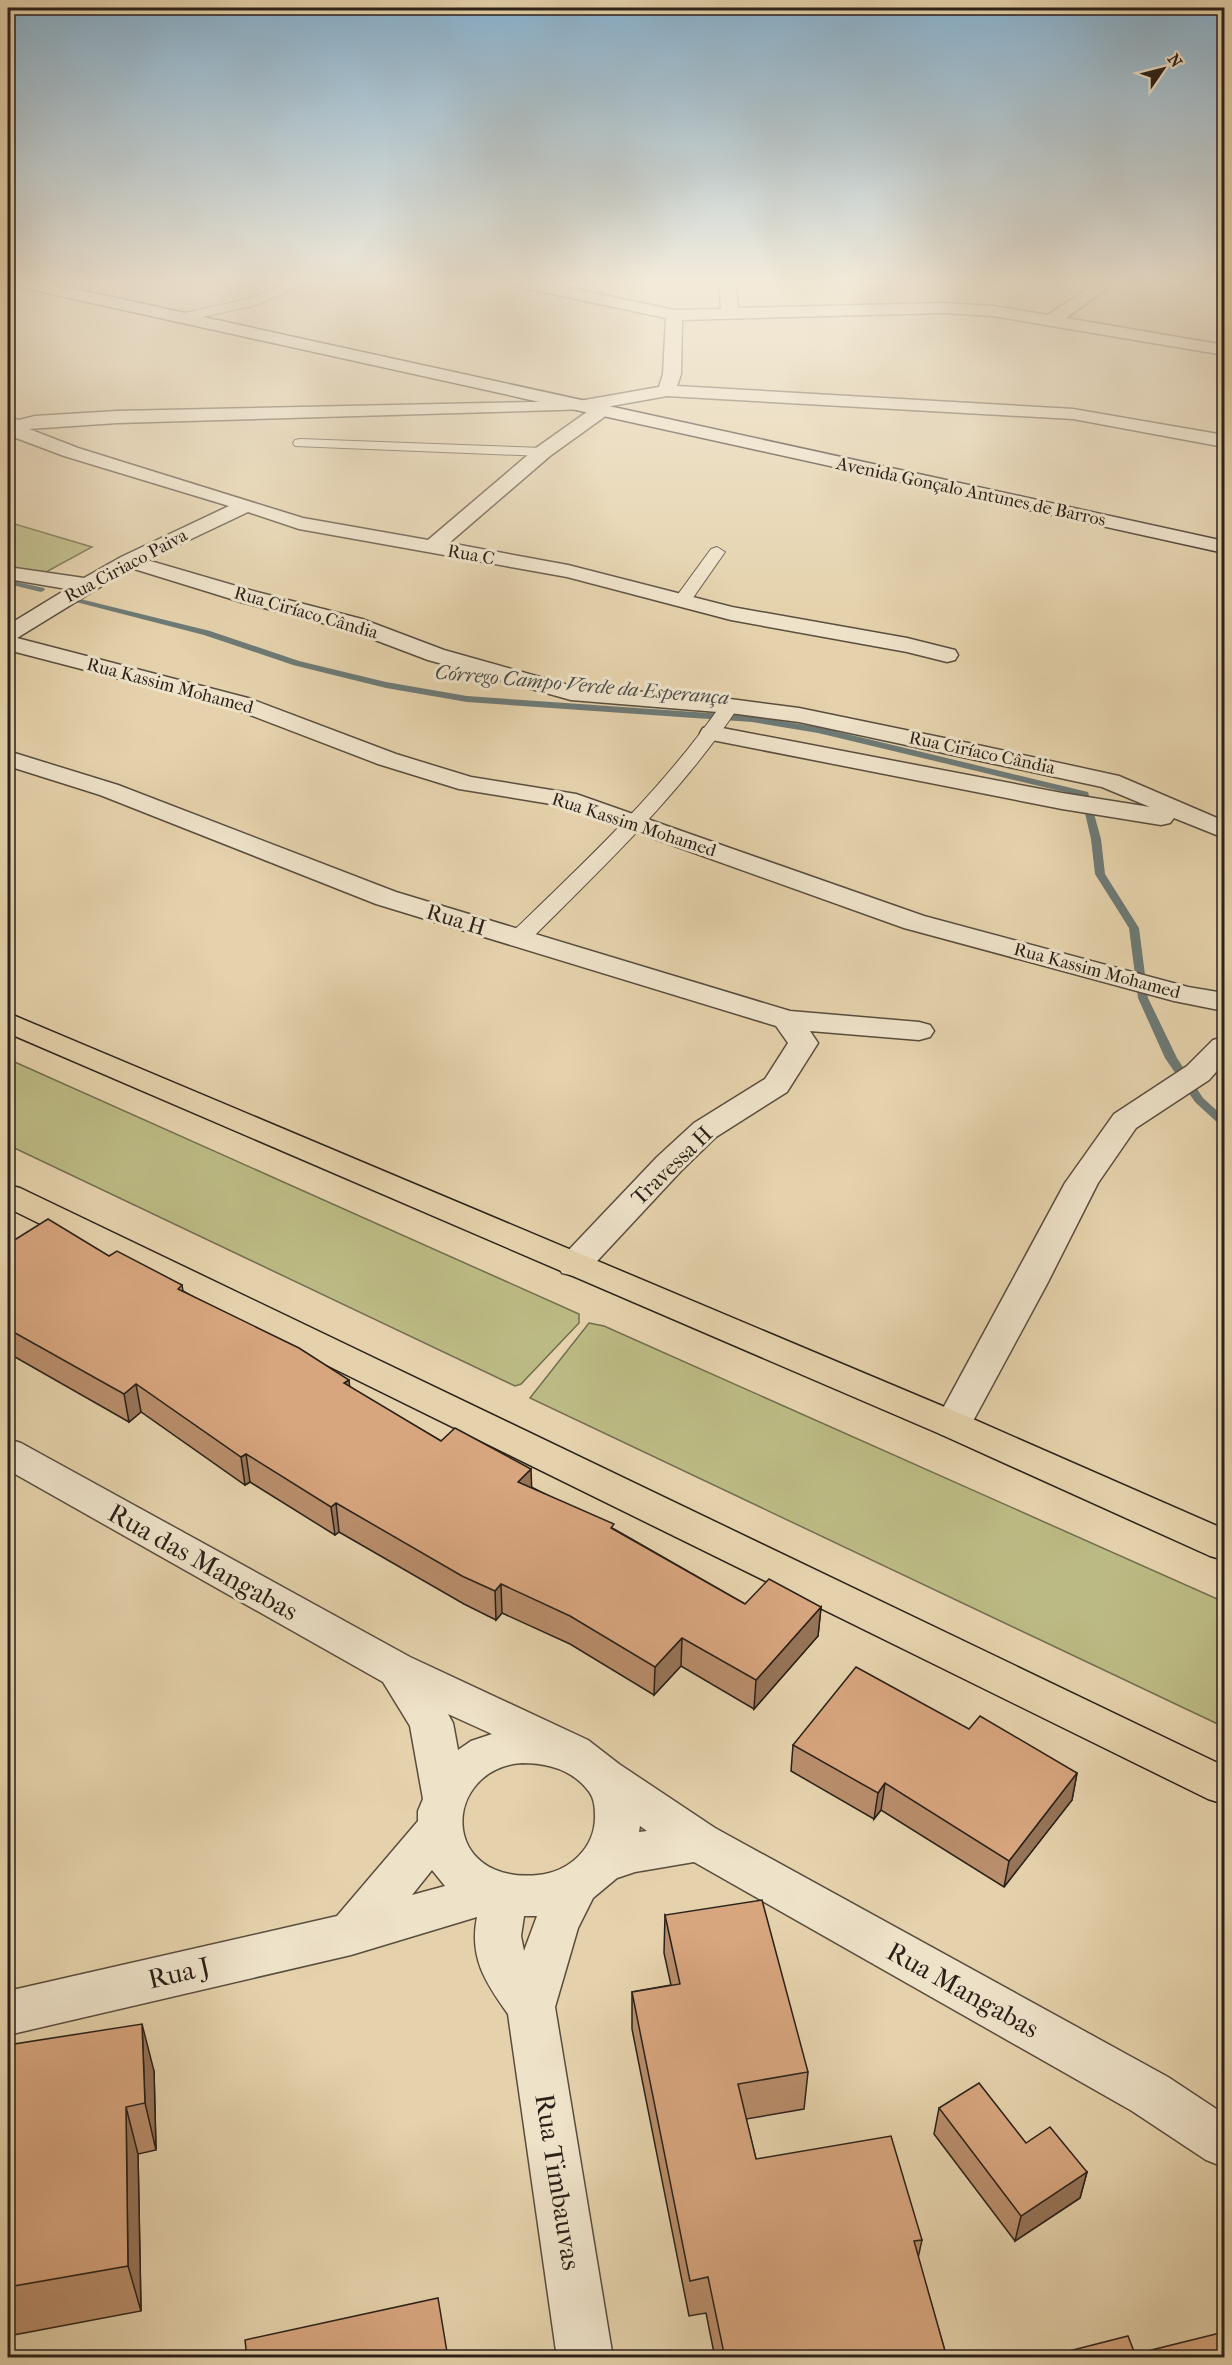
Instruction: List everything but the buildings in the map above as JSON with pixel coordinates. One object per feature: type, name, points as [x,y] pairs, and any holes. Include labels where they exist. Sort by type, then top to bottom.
[{"type":"main road","points":[[8,1022],[953,1425],[1224,1545]]},
{"type":"main road","points":[[8,1195],[1224,1785]]},
{"type":"street","name":"Avenida Gonçalo Antunes de Barros","points":[[512,391],[1224,547]]},
{"type":"street","points":[[11,426],[35,422],[117,417],[579,406],[665,391]]},
{"type":"street","points":[[673,391],[1073,414],[1224,441]]},
{"type":"street","points":[[432,547],[543,452],[601,411]]},
{"type":"street","name":"Rua C","points":[[11,426],[23,434],[70,452],[248,505],[299,523],[568,571],[731,613],[907,645],[947,655]]},
{"type":"street","name":"Rua Ciriaco Paiva","points":[[8,634],[129,561],[248,505]]},
{"type":"street","name":"Rua Ciríaco Cândia","points":[[129,561],[249,597],[354,624],[436,655],[571,693],[723,717],[800,714],[1110,782],[1217,827]]},
{"type":"street","points":[[8,573],[86,585]]},
{"type":"street","name":"Rua Kassim Mohamed","points":[[8,643],[240,703],[387,759],[468,784],[567,800],[637,822],[914,922],[1166,990],[1224,1002]]},
{"type":"street","points":[[723,717],[1062,801],[1217,827]]},
{"type":"street","name":"Rua H","points":[[8,758],[109,790],[386,898],[787,1020],[919,1030]]},
{"type":"street","name":"Travessa H","points":[[574,1265],[669,1164],[705,1130],[776,1085],[803,1043],[787,1020]]},
{"type":"street","points":[[953,1425],[1082,1183],[1125,1121],[1198,1073],[1224,1046]]},
{"type":"street","name":"Rua das Mangabas","points":[[8,1453],[398,1671],[588,1765]]},
{"type":"street","points":[[398,1671],[431,1723],[447,1856],[465,1877],[498,1894],[542,1897],[634,1852],[699,1842]]},
{"type":"street","points":[[351,1934],[441,1814],[459,1774],[483,1756],[512,1746],[543,1745],[588,1765],[618,1805],[618,1815],[617,1835],[555,1927],[531,2007]]},
{"type":"street","name":"Rua Mangabas","points":[[588,1765],[699,1842],[1150,2094],[1224,2143]]},
{"type":"street","points":[[498,1894],[497,1936],[504,1969],[531,2007]]},
{"type":"street","name":"Rua J","points":[[8,2013],[351,1934],[498,1894]]},
{"type":"street","name":"Rua Timbauvas","points":[[531,2007],[585,2358]]},
{"type":"lane","points":[[300,443],[543,452]]},
{"type":"lane","points":[[682,601],[717,552]]},
{"type":"lane","points":[[518,939],[637,822],[723,717]]},
{"type":"shaded area","points":[[8,522],[92,547],[37,577],[8,571]]},
{"type":"shaded area","points":[[8,1059],[579,1314],[579,1323],[521,1384],[515,1386],[8,1145]]},
{"type":"shaded area","points":[[589,1323],[604,1326],[1224,1602],[1224,1727],[530,1398]]},
{"type":"waterway","name":"Córrego Campo Verde da Esperança","points":[[8,582],[41,590]]},
{"type":"waterway","name":"Córrego Campo Verde da Esperança","points":[[79,600],[207,633],[296,663],[386,685],[467,699],[752,719],[818,730],[1085,794],[1096,839],[1100,874],[1134,928],[1143,998],[1171,1058],[1199,1100],[1224,1123]]}]
